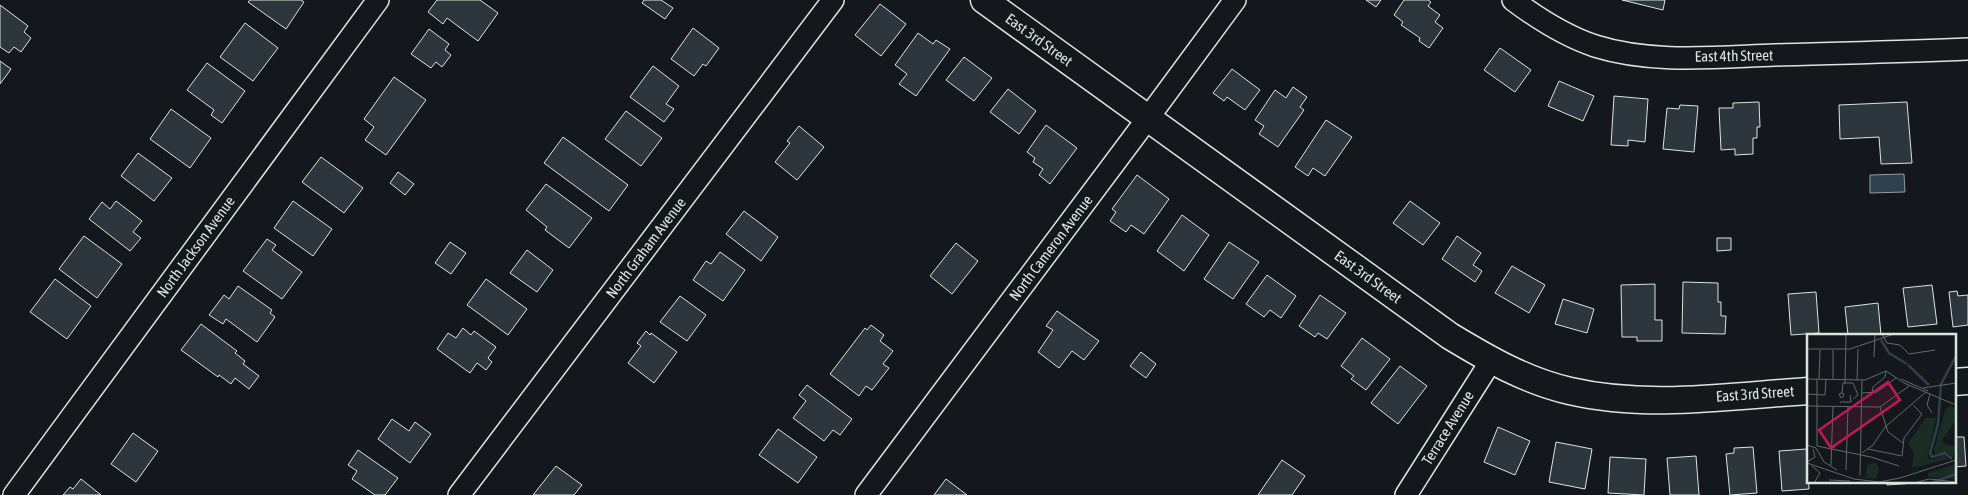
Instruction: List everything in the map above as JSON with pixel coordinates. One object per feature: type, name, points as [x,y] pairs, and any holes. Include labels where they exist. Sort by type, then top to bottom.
[{"type":"street","name":"North Jackson Avenue","points":[[14,495],[378,0]]},
{"type":"street","name":"North Graham Avenue","points":[[459,495],[833,0]]},
{"type":"street","name":"East 3rd Street","points":[[984,0],[1450,336],[1491,361],[1529,378],[1569,391],[1612,398],[1656,400],[1807,391]]},
{"type":"street","name":"North Cameron Avenue","points":[[866,495],[1234,0]]},
{"type":"street","name":"East 4th Street","points":[[1512,0],[1560,31],[1595,46],[1632,54],[1670,58],[1968,49]]},
{"type":"street","name":"Terrace Avenue","points":[[1406,495],[1491,361]]},
{"type":"water","points":[[1904,174],[1905,192],[1870,193],[1870,175]]},
{"type":"building","points":[[250,0],[301,0],[304,2],[286,29],[248,2]]},
{"type":"building","points":[[437,0],[480,0],[498,13],[478,41],[447,18],[443,24],[428,12]]},
{"type":"building","points":[[644,0],[661,0],[673,8],[665,19],[642,3]]},
{"type":"building","points":[[1366,0],[1381,0],[1376,7]]},
{"type":"building","points":[[1404,0],[1428,0],[1431,2],[1428,6],[1440,15],[1435,22],[1443,28],[1429,48],[1419,41],[1420,38],[1401,25],[1403,22],[1394,15]]},
{"type":"building","points":[[1622,0],[1665,0],[1663,10]]},
{"type":"building","points":[[880,4],[906,24],[881,56],[855,35]]},
{"type":"building","points":[[0,5],[28,26],[24,32],[31,38],[21,52],[14,47],[9,53],[0,47]]},
{"type":"building","points":[[245,23],[278,48],[253,81],[220,57]]},
{"type":"building","points":[[693,28],[719,48],[706,66],[703,64],[694,76],[671,59]]},
{"type":"building","points":[[429,29],[449,44],[445,50],[451,55],[442,67],[436,62],[431,68],[411,54]]},
{"type":"building","points":[[918,33],[933,44],[936,40],[950,49],[916,96],[899,84],[907,74],[895,65]]},
{"type":"building","points":[[1500,48],[1531,70],[1515,92],[1484,70]]},
{"type":"building","points":[[964,57],[992,78],[974,101],[946,80]]},
{"type":"building","points":[[0,61],[11,69],[0,84]]},
{"type":"building","points":[[207,63],[245,91],[222,123],[211,115],[214,110],[187,90]]},
{"type":"building","points":[[653,66],[679,86],[666,104],[674,109],[664,122],[630,97]]},
{"type":"building","points":[[1232,69],[1260,90],[1245,110],[1227,97],[1224,101],[1213,93]]},
{"type":"building","points":[[394,77],[426,100],[386,155],[365,140],[374,127],[364,119]]},
{"type":"building","points":[[1559,81],[1594,96],[1583,121],[1548,106]]},
{"type":"building","points":[[1293,87],[1307,97],[1300,107],[1304,110],[1278,147],[1259,134],[1264,126],[1255,120],[1275,90],[1286,98]]},
{"type":"building","points":[[1008,89],[1036,111],[1019,134],[990,112]]},
{"type":"building","points":[[1614,96],[1648,99],[1645,142],[1628,140],[1628,146],[1611,145]]},
{"type":"building","points":[[1759,102],[1760,127],[1757,127],[1757,138],[1753,138],[1753,154],[1735,155],[1735,149],[1721,150],[1719,108],[1733,108],[1733,103]]},
{"type":"building","points":[[1907,102],[1912,163],[1881,164],[1879,137],[1840,139],[1839,105]]},
{"type":"building","points":[[1680,105],[1698,106],[1694,152],[1663,149],[1667,108],[1679,109]]},
{"type":"building","points":[[171,109],[211,138],[190,168],[150,139]]},
{"type":"building","points":[[626,111],[662,138],[641,166],[605,139]]},
{"type":"building","points":[[1326,120],[1352,137],[1325,176],[1313,168],[1308,176],[1295,167]]},
{"type":"building","points":[[1046,125],[1077,148],[1050,184],[1039,175],[1043,169],[1033,162],[1035,158],[1027,152]]},
{"type":"building","points":[[799,126],[824,147],[797,180],[775,162],[790,143],[787,141]]},
{"type":"building","points":[[563,137],[628,185],[609,211],[544,163]]},
{"type":"building","points":[[138,153],[172,178],[154,201],[121,176]]},
{"type":"building","points":[[321,157],[363,188],[344,213],[302,182]]},
{"type":"building","points":[[398,172],[414,184],[405,195],[390,183]]},
{"type":"building","points":[[1137,175],[1169,199],[1144,234],[1131,225],[1126,232],[1110,221],[1116,212],[1112,209]]},
{"type":"building","points":[[546,184],[592,218],[569,248],[545,230],[547,227],[526,210]]},
{"type":"building","points":[[116,201],[142,221],[133,232],[141,238],[130,251],[89,219],[102,202],[110,209]]},
{"type":"building","points":[[293,201],[332,229],[313,256],[274,228]]},
{"type":"building","points":[[1410,201],[1440,223],[1423,245],[1393,223]]},
{"type":"building","points":[[744,211],[778,237],[761,261],[726,234]]},
{"type":"building","points":[[1182,215],[1209,235],[1184,271],[1157,251]]},
{"type":"building","points":[[84,236],[122,264],[97,298],[59,269]]},
{"type":"building","points":[[1457,236],[1481,253],[1473,265],[1482,271],[1475,282],[1442,259]]},
{"type":"building","points":[[1717,238],[1731,238],[1731,250],[1717,251]]},
{"type":"building","points":[[267,239],[276,245],[272,250],[302,272],[282,299],[243,271]]},
{"type":"building","points":[[450,242],[466,253],[451,274],[435,263]]},
{"type":"building","points":[[1229,242],[1259,262],[1233,299],[1204,279]]},
{"type":"building","points":[[956,243],[978,261],[952,294],[930,276]]},
{"type":"building","points":[[527,250],[553,270],[537,292],[510,273]]},
{"type":"building","points":[[720,252],[745,270],[723,301],[693,280],[706,261],[711,264]]},
{"type":"building","points":[[1512,266],[1545,285],[1529,313],[1495,293]]},
{"type":"building","points":[[1267,275],[1296,296],[1281,318],[1270,310],[1264,317],[1246,304]]},
{"type":"building","points":[[55,279],[91,306],[67,339],[30,312]]},
{"type":"building","points":[[486,279],[527,309],[508,335],[467,305]]},
{"type":"building","points":[[1683,282],[1718,283],[1718,302],[1721,302],[1721,316],[1726,316],[1725,334],[1682,333]]},
{"type":"building","points":[[1655,284],[1655,320],[1662,320],[1662,341],[1637,341],[1637,337],[1622,337],[1621,285]]},
{"type":"building","points":[[1932,285],[1937,324],[1908,327],[1903,288]]},
{"type":"building","points":[[238,286],[272,310],[270,313],[275,317],[257,342],[226,319],[223,324],[209,315],[224,295],[229,299]]},
{"type":"building","points":[[1957,291],[1958,296],[1968,295],[1968,325],[1953,327],[1949,292]]},
{"type":"building","points":[[1816,292],[1819,333],[1791,335],[1788,294]]},
{"type":"building","points":[[1320,295],[1346,313],[1327,339],[1318,333],[1315,337],[1299,326]]},
{"type":"building","points":[[680,296],[706,315],[687,341],[660,322]]},
{"type":"building","points":[[1563,299],[1594,309],[1587,333],[1555,324]]},
{"type":"building","points":[[1878,303],[1881,334],[1848,334],[1845,307]]},
{"type":"building","points":[[1057,311],[1099,341],[1084,360],[1072,351],[1059,368],[1038,352],[1053,330],[1046,326]]},
{"type":"building","points":[[201,324],[237,351],[235,353],[245,361],[243,364],[259,376],[249,389],[235,378],[231,384],[219,375],[218,377],[181,350]]},
{"type":"building","points":[[871,325],[884,335],[880,341],[893,351],[883,364],[889,368],[872,390],[866,386],[859,396],[830,374],[865,328],[867,330]]},
{"type":"building","points":[[463,328],[471,335],[474,331],[496,347],[488,358],[492,362],[486,370],[477,363],[470,373],[437,349],[448,333],[456,338]]},
{"type":"building","points":[[646,331],[677,352],[654,383],[628,363],[641,346],[637,343]]},
{"type":"building","points":[[1362,338],[1390,359],[1366,390],[1351,379],[1354,376],[1341,366]]},
{"type":"building","points":[[1141,352],[1156,364],[1146,378],[1130,366]]},
{"type":"building","points":[[1400,366],[1427,386],[1398,424],[1371,403]]},
{"type":"building","points":[[807,385],[852,419],[840,435],[833,430],[824,441],[793,418],[806,401],[799,395]]},
{"type":"building","points":[[392,419],[409,431],[415,422],[431,434],[410,463],[378,439]]},
{"type":"building","points":[[1498,427],[1530,441],[1515,475],[1484,462]]},
{"type":"building","points":[[778,429],[817,457],[798,483],[759,455]]},
{"type":"building","points":[[133,433],[158,451],[136,482],[111,464]]},
{"type":"building","points":[[1956,437],[1964,437],[1966,466],[1956,467]]},
{"type":"building","points":[[1556,442],[1592,449],[1585,489],[1549,482]]},
{"type":"building","points":[[1753,447],[1757,493],[1730,495],[1726,454],[1734,453],[1734,448]]},
{"type":"building","points":[[1807,449],[1807,482],[1809,482],[1809,489],[1782,491],[1779,451]]},
{"type":"building","points":[[358,450],[398,478],[385,495],[375,495],[352,479],[357,471],[348,465]]},
{"type":"building","points":[[1696,456],[1699,495],[1670,495],[1667,458]]},
{"type":"building","points":[[1610,457],[1646,459],[1644,495],[1608,493]]},
{"type":"building","points":[[1282,460],[1305,476],[1292,495],[1258,495]]},
{"type":"building","points":[[556,466],[582,485],[574,495],[533,495]]},
{"type":"building","points":[[81,479],[101,495],[63,495],[70,487],[73,489]]},
{"type":"building","points":[[946,479],[967,495],[934,495]]},
{"type":"building","points":[[1887,482],[1915,482],[1915,483],[1887,485]]}]
